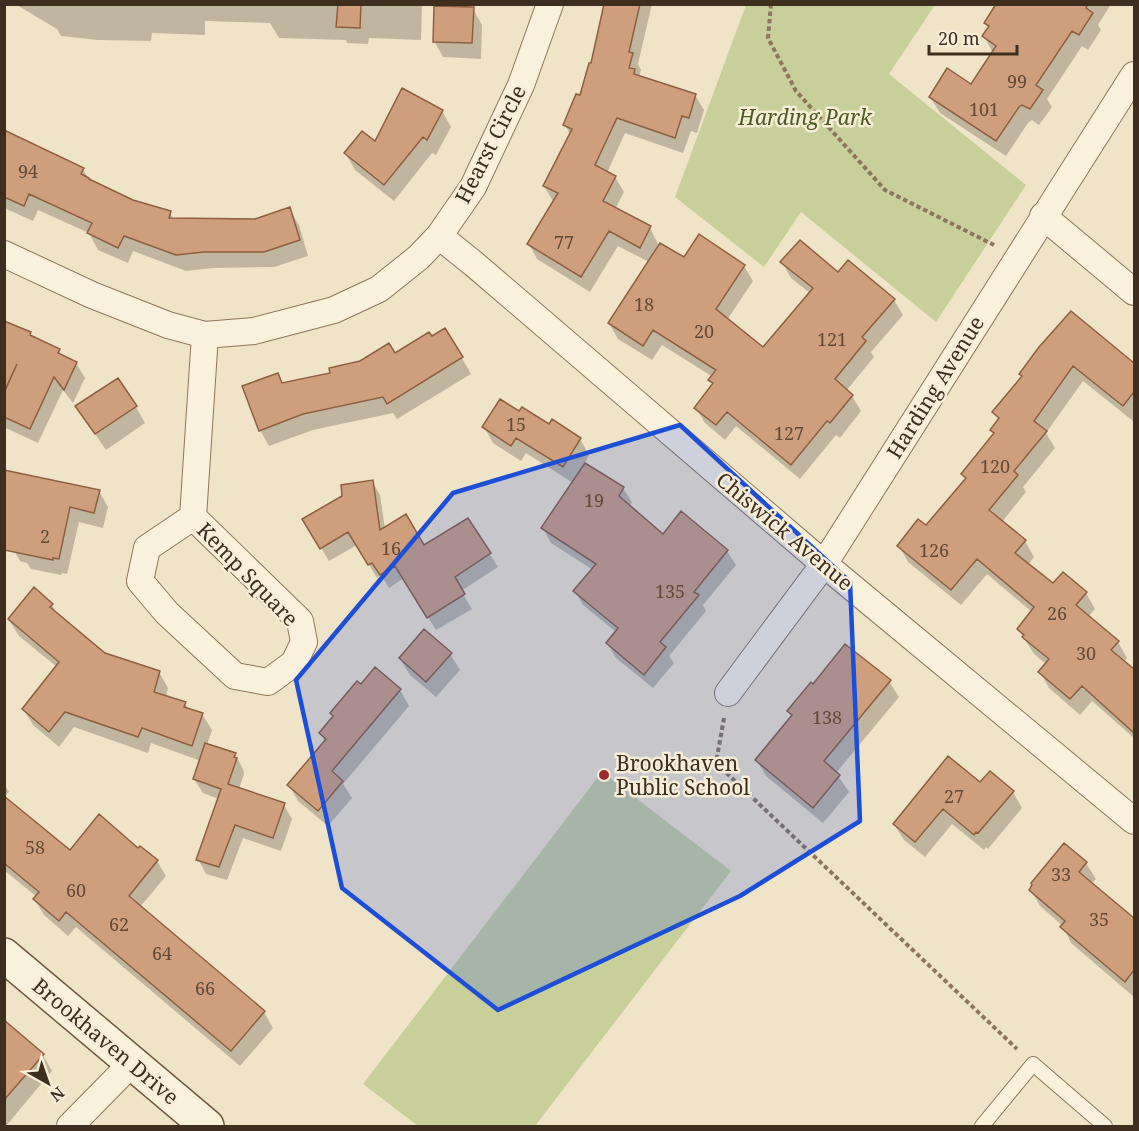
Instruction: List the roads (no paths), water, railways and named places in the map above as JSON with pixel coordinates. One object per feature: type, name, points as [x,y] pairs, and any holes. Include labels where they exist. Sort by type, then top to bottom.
[{"type":"street","name":"Hearst Circle","points":[[4,254],[92,295],[168,325],[205,335],[254,331],[334,310],[379,289],[419,257],[439,236],[473,187],[521,85],[550,4]]},
{"type":"street","name":"Harding Avenue","points":[[728,693],[824,564],[1134,75]]},
{"type":"street","points":[[1044,216],[1134,292]]},
{"type":"street","name":"Chiswick Avenue","points":[[439,236],[824,564],[1134,821]]},
{"type":"street","name":"Kemp Square","points":[[193,517],[147,548],[140,581],[167,613],[235,676],[268,682],[294,663],[304,642],[300,621],[193,517],[205,335]]},
{"type":"street","name":"Brookhaven Drive","points":[[4,955],[207,1126]]},
{"type":"street","points":[[70,1126],[133,1062]]},
{"type":"lane","points":[[982,1126],[1033,1064],[1105,1126]]},
{"type":"place","name":"Brookhaven Public School","points":[[604,775]]},
{"type":"park label","name":"Harding Park","points":[[805,117]]}]
